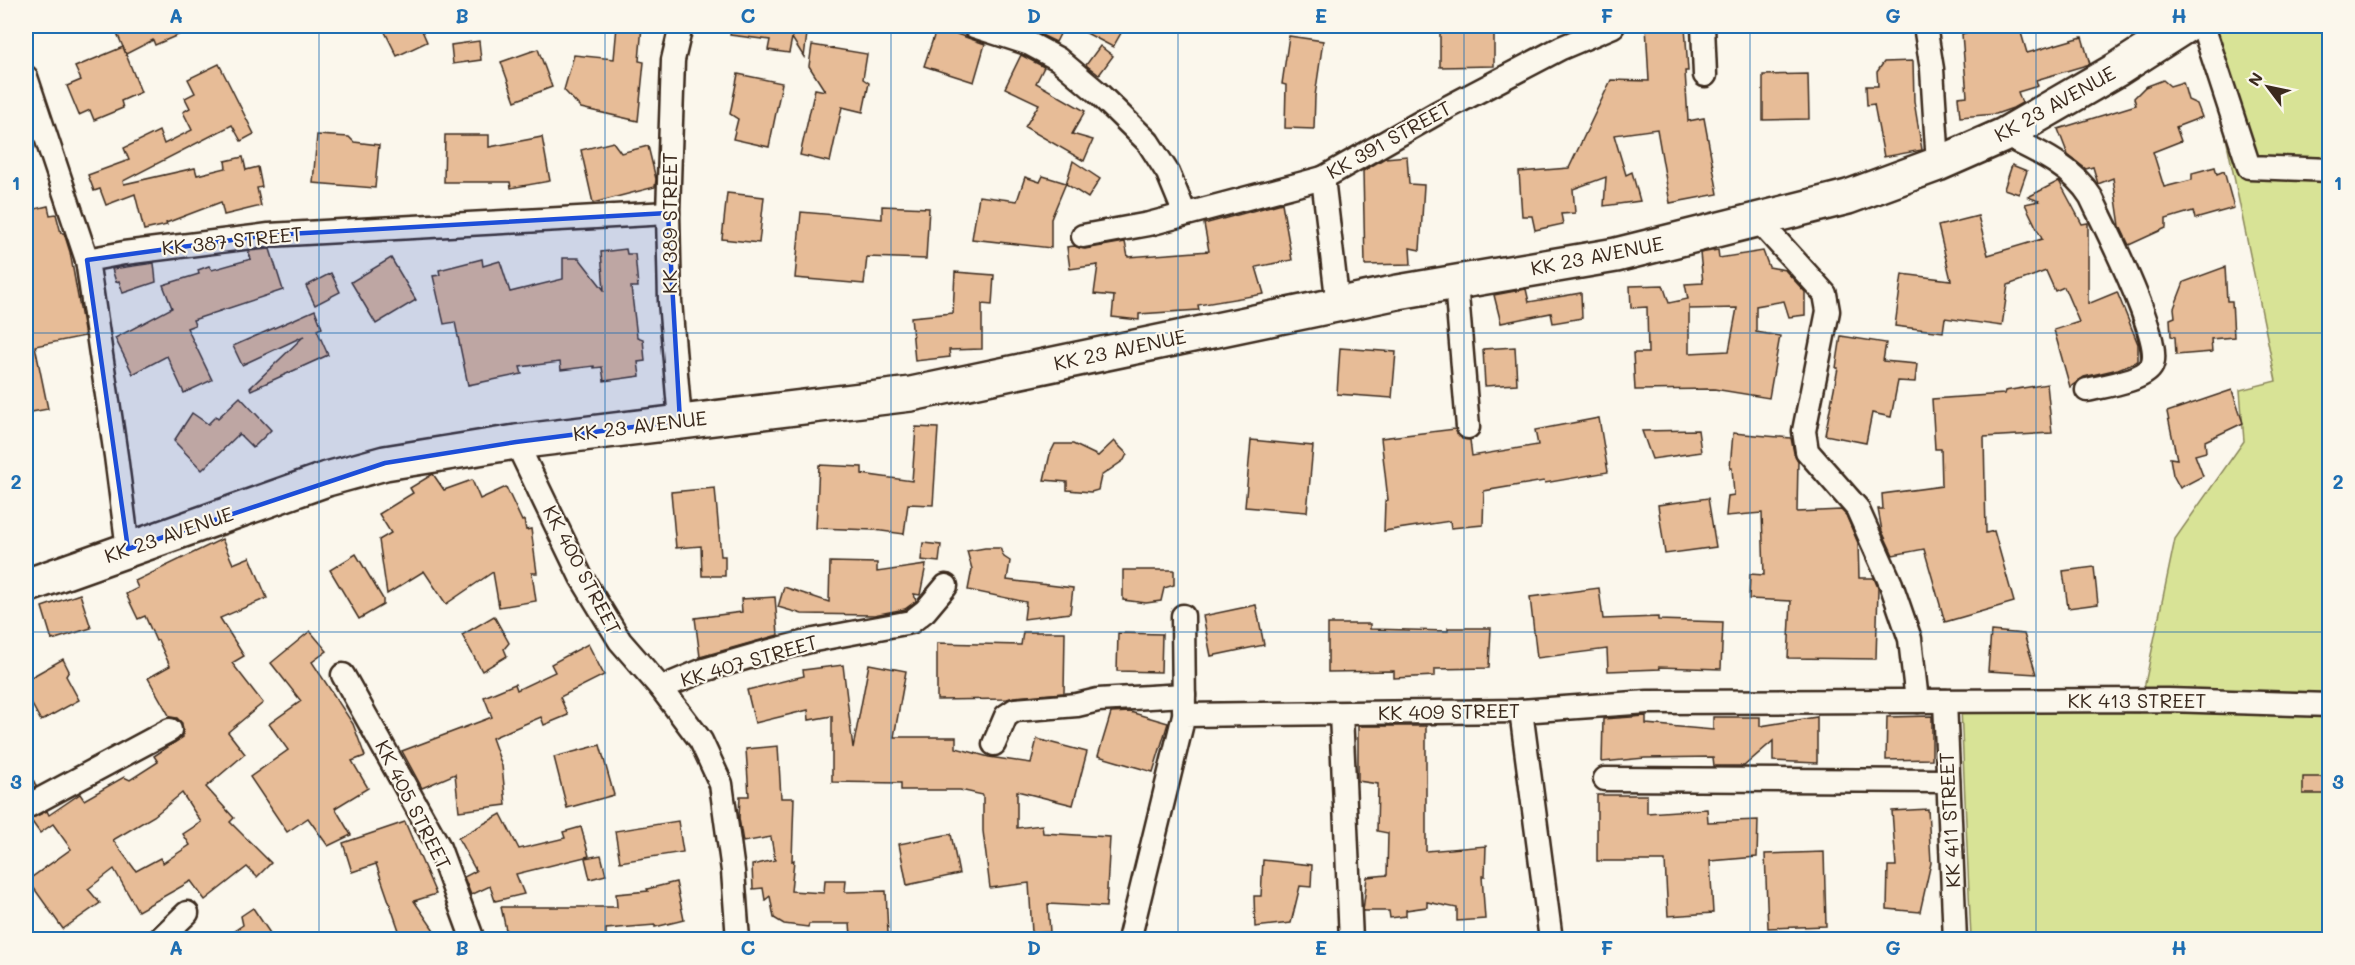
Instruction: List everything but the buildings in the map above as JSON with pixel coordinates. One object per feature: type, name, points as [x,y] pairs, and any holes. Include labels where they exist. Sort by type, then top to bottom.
[{"type":"main road","name":"KK 23 AVENUE","points":[[26,586],[337,476],[385,463],[516,442],[911,394],[1398,292],[1616,255],[1848,197],[1938,164],[2004,135],[2118,69],[2185,26]]},
{"type":"street","name":"KK 389 STREET","points":[[680,421],[670,301],[668,213],[673,60],[681,26]]},
{"type":"street","points":[[974,26],[1030,44],[1058,59],[1097,92],[1148,142],[1167,173],[1185,214]]},
{"type":"street","name":"KK 391 STREET","points":[[1083,236],[1149,224],[1323,178],[1561,48],[1613,26]]},
{"type":"street","points":[[1703,26],[1705,75]]},
{"type":"street","points":[[1925,26],[1932,69],[1938,164]]},
{"type":"street","points":[[2204,26],[2249,167],[2330,170]]},
{"type":"street","points":[[26,77],[87,260],[128,549]]},
{"type":"street","points":[[2004,135],[2032,148],[2081,183],[2091,197],[2149,326],[2155,358],[2149,370],[2132,379],[2088,390]]},
{"type":"street","points":[[1323,178],[1338,306]]},
{"type":"street","name":"KK 387 STREET","points":[[87,260],[124,253],[269,235],[668,213]]},
{"type":"street","points":[[1757,219],[1825,294],[1828,311],[1804,431],[1807,451],[1857,508],[1891,584],[1910,639],[1917,701]]},
{"type":"street","points":[[1456,283],[1464,351],[1468,427]]},
{"type":"street","name":"KK 400 STREET","points":[[516,442],[581,577],[620,641],[661,688]]},
{"type":"street","name":"KK 407 STREET","points":[[738,939],[733,872],[721,784],[701,741],[661,688],[704,670],[759,654],[814,640],[911,622],[925,611],[946,586]]},
{"type":"street","points":[[1129,939],[1184,705],[1183,616]]},
{"type":"street","name":"KK 405 STREET","points":[[343,675],[438,845],[473,939]]},
{"type":"street","name":"KK 409 STREET","points":[[994,744],[1006,716],[1015,710],[1077,705],[1098,700],[1341,714],[1521,711],[1648,702],[1945,701]]},
{"type":"street","name":"KK 413 STREET","points":[[1945,701],[2168,700],[2330,705]]},
{"type":"street","name":"KK 411 STREET","points":[[1945,701],[1955,939]]},
{"type":"street","points":[[1521,711],[1551,939]]},
{"type":"street","points":[[1341,714],[1351,939]]},
{"type":"street","points":[[26,807],[170,730]]},
{"type":"street","points":[[1605,779],[1948,781]]},
{"type":"street","points":[[159,939],[187,913]]},
{"type":"highlighted area","points":[[668,213],[680,421],[516,442],[385,463],[128,549],[87,260],[269,235]]},
{"type":"green space","points":[[2203,26],[2329,26],[2329,939],[1971,939],[1961,708],[2139,713],[2175,539],[2244,441],[2240,390],[2276,381]]}]
